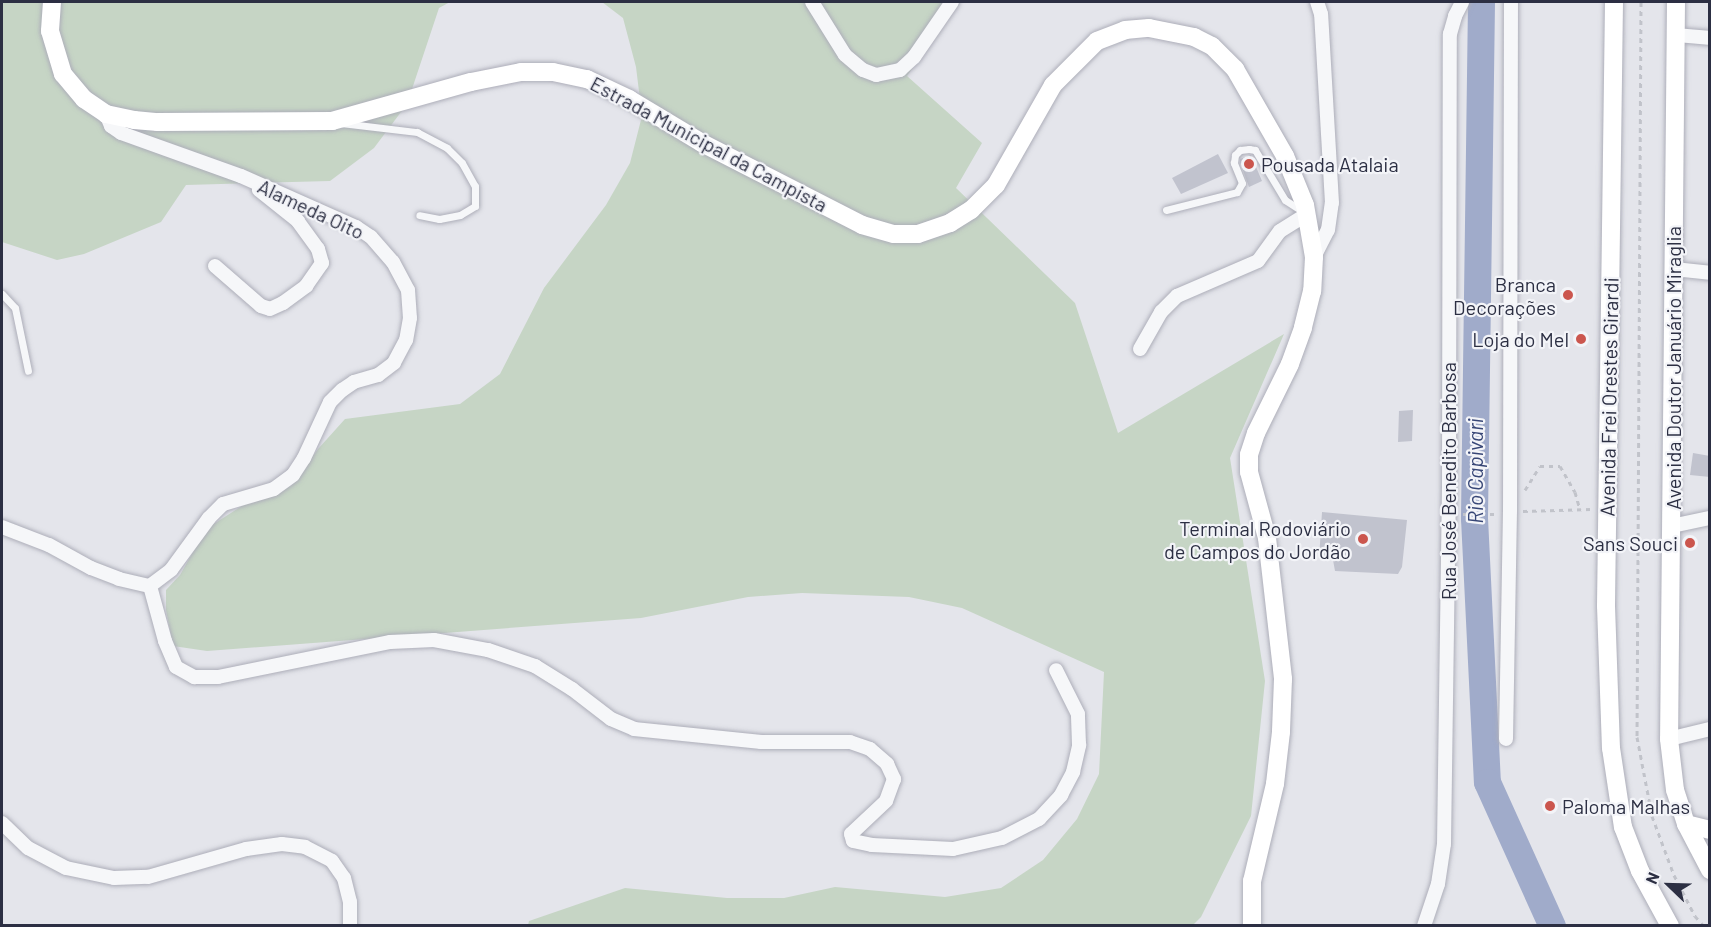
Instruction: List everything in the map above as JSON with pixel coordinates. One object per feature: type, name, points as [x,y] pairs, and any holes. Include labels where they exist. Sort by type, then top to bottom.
[{"type":"main road","name":"Estrada Municipal da Campista","points":[[52,2],[50,31],[63,74],[84,99],[106,114],[158,122],[332,121],[471,81],[521,72],[554,72],[587,79],[629,99],[702,142],[862,225],[894,234],[918,234],[950,223],[971,210],[996,185],[1053,85],[1097,41],[1125,30],[1149,28],[1194,37],[1212,46],[1235,69],[1286,156],[1307,214],[1314,257],[1312,291],[1303,328],[1290,364],[1256,433],[1249,455],[1249,472],[1267,538],[1282,679],[1281,732],[1275,783],[1252,881],[1252,926]]},
{"type":"main road","name":"Avenida Frei Orestes Girardi","points":[[1614,2],[1606,606],[1611,748],[1623,827],[1640,871],[1670,926]]},
{"type":"main road","name":"Avenida Doutor Januário Miraglia","points":[[1676,2],[1669,740],[1675,790],[1686,824],[1710,870]]},
{"type":"main road","points":[[1686,824],[1710,830]]},
{"type":"street","points":[[812,2],[845,55],[863,70],[876,75],[900,70],[914,57],[952,2]]},
{"type":"street","points":[[1314,257],[1328,230],[1332,203],[1321,14],[1317,2]]},
{"type":"street","name":"Rua José Benedito Barbosa","points":[[1424,926],[1438,885],[1446,803],[1450,34],[1462,2]]},
{"type":"street","points":[[1506,739],[1503,513],[1511,2]]},
{"type":"street","points":[[1676,35],[1710,38]]},
{"type":"street","name":"Alameda Oito","points":[[106,114],[111,126],[121,133],[241,176],[356,227],[371,237],[393,262],[408,290],[410,318],[406,340],[394,363],[378,375],[354,382],[342,390],[330,402],[304,458],[293,475],[274,489],[223,504],[209,518],[171,570],[150,586]]},
{"type":"street","points":[[215,266],[261,306],[270,309],[283,303],[306,286],[322,263],[318,249],[298,221],[241,176]]},
{"type":"street","points":[[1140,349],[1161,312],[1177,296],[1258,261],[1288,224],[1307,214]]},
{"type":"street","points":[[1674,269],[1710,273]]},
{"type":"street","points":[[1672,526],[1710,518]]},
{"type":"street","points":[[2,527],[49,545],[91,568],[119,579],[150,586],[165,641],[176,668],[194,677],[218,677],[390,642],[434,640],[488,650],[535,666],[572,689],[611,719],[634,729],[761,742],[850,742],[870,749],[887,764],[894,779],[886,801],[851,834],[853,841],[872,845],[953,849],[1002,838],[1039,819],[1060,795],[1073,772],[1079,745],[1078,714],[1056,670]]},
{"type":"street","points":[[1669,740],[1710,729]]},
{"type":"street","points":[[2,823],[28,848],[66,868],[114,879],[148,877],[246,849],[282,844],[305,847],[332,861],[344,878],[350,902],[350,926]]},
{"type":"lane","points":[[332,121],[355,127],[417,132],[447,148],[462,163],[475,186],[475,206],[460,215],[439,219],[419,215]]},
{"type":"lane","points":[[1166,210],[1237,192],[1242,183],[1234,163],[1235,155],[1239,150],[1249,149],[1255,150],[1285,200],[1307,214]]},
{"type":"lane","points":[[2,294],[15,308],[28,371]]},
{"type":"path","points":[[1641,2],[1637,737],[1652,816],[1674,875],[1695,916],[1704,926]]},
{"type":"path","points":[[1524,492],[1540,466],[1560,466],[1575,492],[1580,509]]},
{"type":"path","points":[[1463,514],[1608,508]]},
{"type":"green space","points":[[2,2],[450,2],[439,8],[407,104],[374,148],[330,181],[186,185],[161,222],[84,254],[57,260],[2,242]]},
{"type":"green space","points":[[602,2],[960,2],[907,76],[982,143],[956,188],[1075,303],[1118,433],[1284,334],[1230,458],[1265,681],[1251,816],[1201,917],[1193,925],[528,925],[529,921],[625,888],[727,898],[784,898],[835,887],[945,897],[1001,888],[1043,860],[1077,819],[1099,774],[1104,672],[962,608],[909,597],[802,593],[748,597],[641,618],[207,651],[173,646],[166,610],[166,590],[180,575],[206,529],[248,502],[291,486],[318,449],[345,419],[460,404],[500,374],[544,288],[606,205],[630,163],[642,116],[636,67],[623,18]]},
{"type":"building","points":[[1218,154],[1228,173],[1181,194],[1172,178]]},
{"type":"building","points":[[1251,155],[1262,181],[1249,187],[1240,159]]},
{"type":"building","points":[[1413,410],[1412,441],[1398,442],[1399,411]]},
{"type":"building","points":[[1693,453],[1710,456],[1710,477],[1690,475]]},
{"type":"building","name":"Terminal Rodoviário de Campos do Jordão","points":[[1322,512],[1407,520],[1402,567],[1398,574],[1335,571],[1333,560],[1319,559]]},
{"type":"waterway","name":"Rio Capivari","points":[[1481,2],[1474,518],[1487,782],[1552,926]]},
{"type":"place","name":"Pousada Atalaia","points":[[1249,164]]},
{"type":"place","name":"Branca Decorações","points":[[1568,295]]},
{"type":"place","name":"Loja do Mel","points":[[1581,339]]},
{"type":"place","name":"Terminal Rodoviário de Campos do Jordão","points":[[1363,539]]},
{"type":"place","name":"Sans Souci","points":[[1690,543]]},
{"type":"place","name":"Paloma Malhas","points":[[1550,806]]}]
